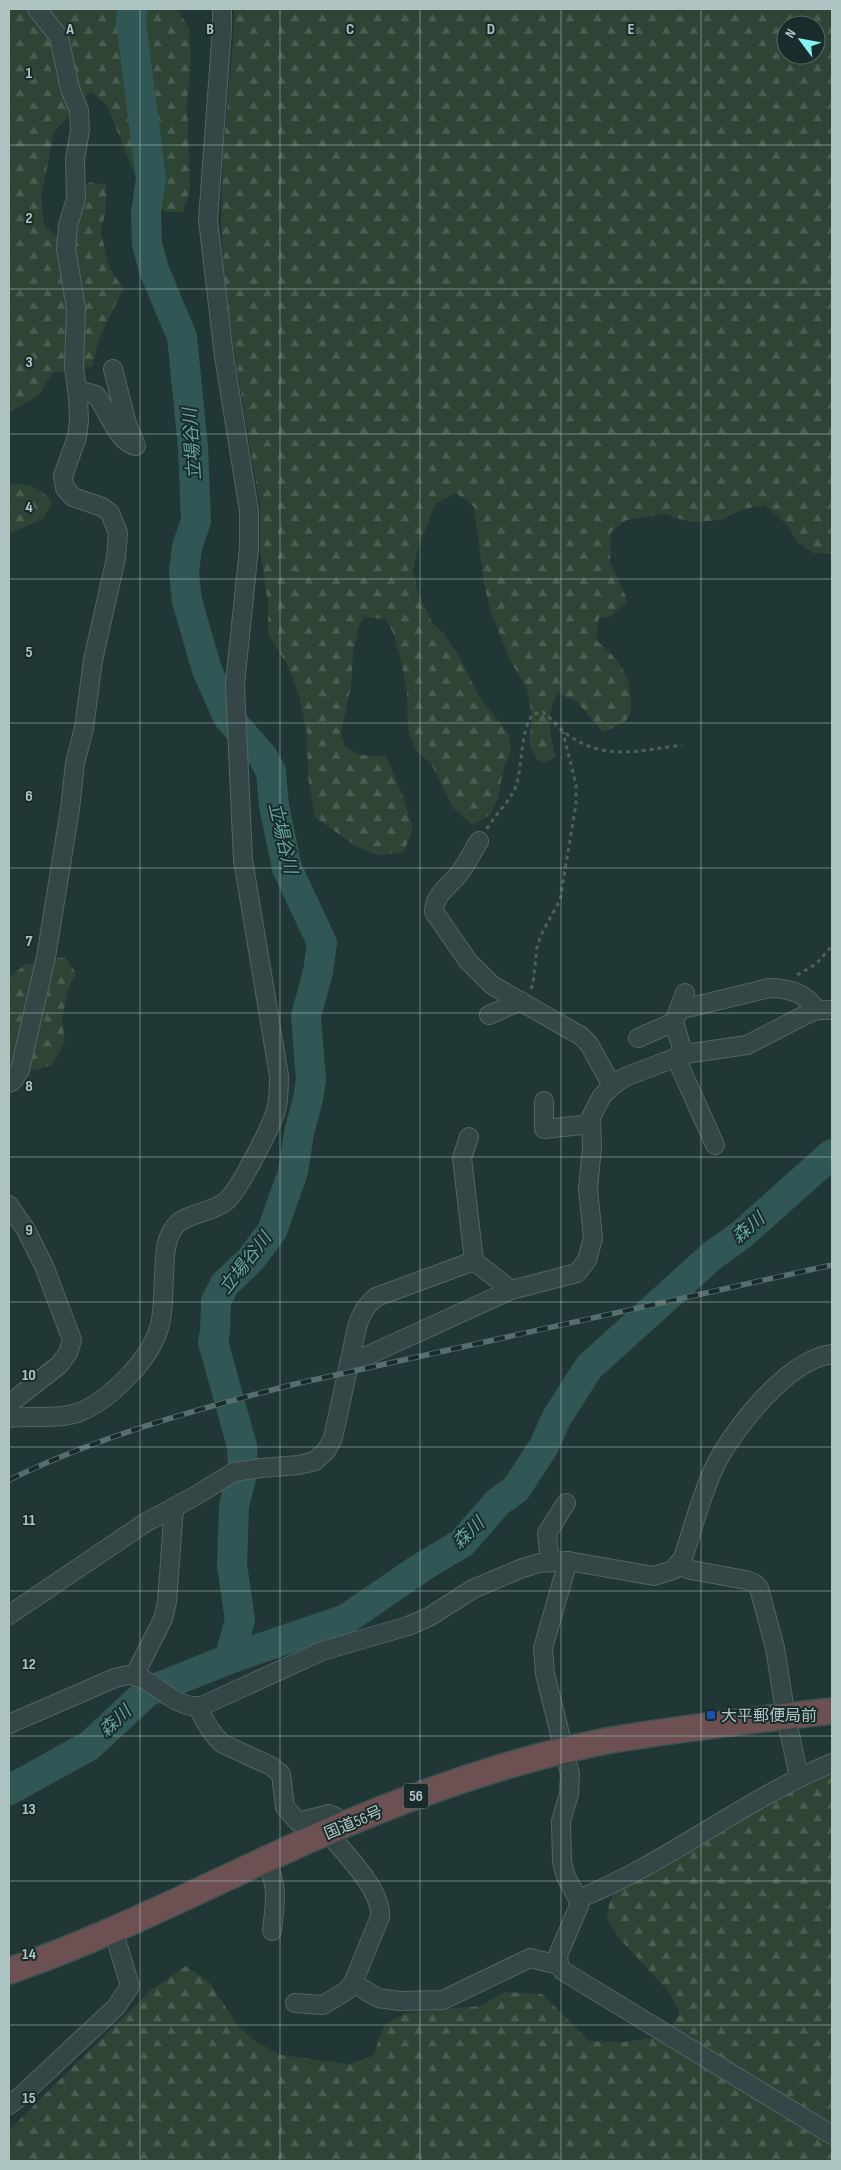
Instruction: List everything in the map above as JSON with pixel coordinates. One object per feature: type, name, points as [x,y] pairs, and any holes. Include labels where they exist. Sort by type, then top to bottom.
[{"type":"highway","name":"国道56号","points":[[14,1965],[113,1928],[412,1797],[473,1776],[611,1740],[832,1711]]},
{"type":"street","points":[[9,1083],[14,1081],[20,1070],[46,957],[70,809],[75,763],[84,728],[93,660],[116,558],[118,533],[110,513],[102,507],[74,497],[65,488],[63,476],[77,437],[79,421],[74,367],[76,308],[66,249],[68,225],[76,199],[75,159],[80,130],[79,110],[70,90],[59,37],[37,9]]},
{"type":"street","points":[[9,1418],[60,1416],[78,1412],[112,1392],[132,1373],[146,1355],[160,1328],[166,1249],[170,1234],[177,1224],[226,1202],[237,1188],[270,1126],[279,1096],[279,1076],[243,860],[235,684],[249,548],[248,511],[224,356],[208,220],[222,9]]},
{"type":"street","points":[[78,397],[81,392],[88,391],[96,395],[103,404],[115,428],[127,442],[136,446],[127,424],[113,369]]},
{"type":"street","points":[[479,841],[461,872],[437,897],[434,904],[434,912],[439,923],[479,974],[492,985],[581,1036],[588,1044],[612,1086]]},
{"type":"street","points":[[638,1038],[679,1008],[769,988],[782,988],[796,992],[825,1010]]},
{"type":"street","points":[[489,1015],[521,1001]]},
{"type":"street","points":[[679,1008],[680,1056],[715,1145]]},
{"type":"street","points":[[349,1364],[511,1290],[577,1273],[587,1260],[593,1238],[588,1190],[592,1147],[591,1124],[594,1108],[612,1086],[625,1077],[680,1056],[747,1045],[825,1010]]},
{"type":"street","points":[[544,1100],[544,1129],[591,1124]]},
{"type":"street","points":[[469,1136],[462,1158],[474,1260],[511,1290]]},
{"type":"street","points":[[9,1205],[26,1230],[44,1266],[72,1340],[68,1353],[58,1365],[9,1404]]},
{"type":"street","points":[[9,1615],[145,1523],[234,1472],[315,1462],[326,1451],[333,1438],[359,1316],[366,1306],[376,1297],[474,1260]]},
{"type":"street","points":[[9,1724],[114,1678],[128,1675],[138,1677],[183,1704],[197,1706],[322,1651],[422,1620],[473,1589],[539,1563],[568,1561],[654,1576],[673,1570],[683,1558],[714,1468],[735,1432],[781,1381],[806,1364],[825,1355],[832,1354]]},
{"type":"street","points":[[550,1562],[547,1533],[566,1503]]},
{"type":"street","points":[[134,1676],[163,1619],[167,1602],[174,1507]]},
{"type":"street","points":[[568,1561],[543,1648],[545,1674],[570,1774],[569,1794],[561,1821],[562,1862],[566,1877],[578,1899],[579,1906],[558,1955],[559,1965],[563,1971],[832,2135]]},
{"type":"street","points":[[677,1565],[691,1570],[746,1580],[754,1583],[759,1588],[775,1648],[786,1716],[799,1777]]},
{"type":"street","points":[[197,1706],[212,1735],[223,1744],[271,1766],[280,1774],[285,1807],[294,1819],[303,1822],[329,1814],[334,1816],[334,1830],[367,1882],[380,1907],[380,1917],[353,1983],[346,1991],[323,2005],[295,2003]]},
{"type":"street","points":[[578,1899],[613,1885],[799,1777],[832,1763]]},
{"type":"street","points":[[266,1860],[275,1882],[276,1891],[272,1931]]},
{"type":"street","points":[[9,2105],[116,2008],[130,1986],[113,1928]]},
{"type":"street","points":[[353,1983],[378,1998],[400,2001],[443,2000],[530,1958],[559,1965]]},
{"type":"path","points":[[479,841],[493,817],[515,790],[522,759],[526,723],[533,714],[543,712],[562,730],[581,742],[602,750],[621,754],[682,745]]},
{"type":"path","points":[[521,1001],[528,995],[533,984],[537,947],[542,933],[560,900],[576,804],[576,785],[562,730]]},
{"type":"path","points":[[782,988],[790,980],[816,964],[832,946]]},
{"type":"green space","points":[[9,9],[177,9],[189,28],[191,63],[187,102],[190,190],[183,212],[165,212],[139,184],[107,106],[91,91],[54,132],[41,197],[44,225],[56,236],[74,232],[83,188],[90,182],[106,185],[106,208],[101,233],[109,266],[123,289],[99,339],[93,366],[52,373],[39,395],[9,413]]},
{"type":"green space","points":[[234,9],[832,9],[832,554],[813,553],[797,542],[787,525],[765,505],[744,509],[721,520],[690,522],[664,514],[626,520],[611,532],[610,562],[628,601],[610,617],[599,618],[596,640],[611,653],[625,674],[630,692],[630,713],[624,722],[603,732],[577,702],[558,693],[550,716],[550,731],[555,755],[547,763],[537,760],[529,744],[532,717],[527,689],[510,660],[490,610],[484,583],[474,507],[456,493],[436,503],[418,547],[413,571],[418,592],[432,623],[445,635],[460,658],[479,696],[509,735],[511,750],[503,771],[498,798],[491,814],[473,825],[453,808],[432,765],[414,748],[408,728],[407,693],[402,665],[394,635],[386,619],[364,617],[359,626],[353,653],[351,686],[341,733],[345,747],[359,755],[386,756],[404,799],[413,829],[404,852],[378,855],[357,847],[315,817],[308,777],[307,734],[299,696],[288,666],[268,634],[268,604],[260,550],[260,506],[234,350],[224,276],[221,221],[223,156],[234,30]]},
{"type":"green space","points":[[18,484],[38,489],[52,503],[43,519],[9,534],[9,485]]},
{"type":"green space","points":[[65,958],[76,973],[68,989],[62,1019],[65,1042],[52,1065],[36,1070],[9,1064],[9,977],[25,965]]},
{"type":"green space","points":[[832,1774],[832,2161],[9,2161],[9,2130],[151,1990],[186,1966],[209,1982],[239,2027],[256,2042],[281,2055],[349,2064],[373,2056],[384,2025],[406,2013],[480,2006],[505,1992],[542,1994],[589,2041],[624,2042],[665,2036],[680,2014],[669,1992],[619,1938],[607,1919],[609,1904],[623,1870],[691,1846],[812,1781]]},
{"type":"waterway","name":"立場谷川","points":[[132,9],[131,23],[151,178],[146,213],[147,244],[154,270],[182,337],[193,447],[196,521],[187,547],[184,573],[187,601],[207,670],[228,717],[263,757],[271,772],[274,806],[287,868],[322,943],[318,972],[306,1016],[311,1080],[299,1133],[293,1172],[272,1231],[251,1259],[225,1284],[216,1301],[213,1342],[242,1446],[243,1470],[234,1506],[232,1565],[240,1620],[229,1659]]},
{"type":"waterway","name":"森川","points":[[9,1790],[89,1746],[147,1692],[229,1659],[346,1619],[422,1567],[462,1543],[498,1502],[516,1489],[544,1446],[557,1417],[589,1367],[713,1255],[741,1235],[832,1154]]},
{"type":"railway","points":[[9,1480],[43,1464],[113,1437],[259,1393],[832,1265]]},
{"type":"place","name":"大平郵便局前","points":[[711,1715]]}]
